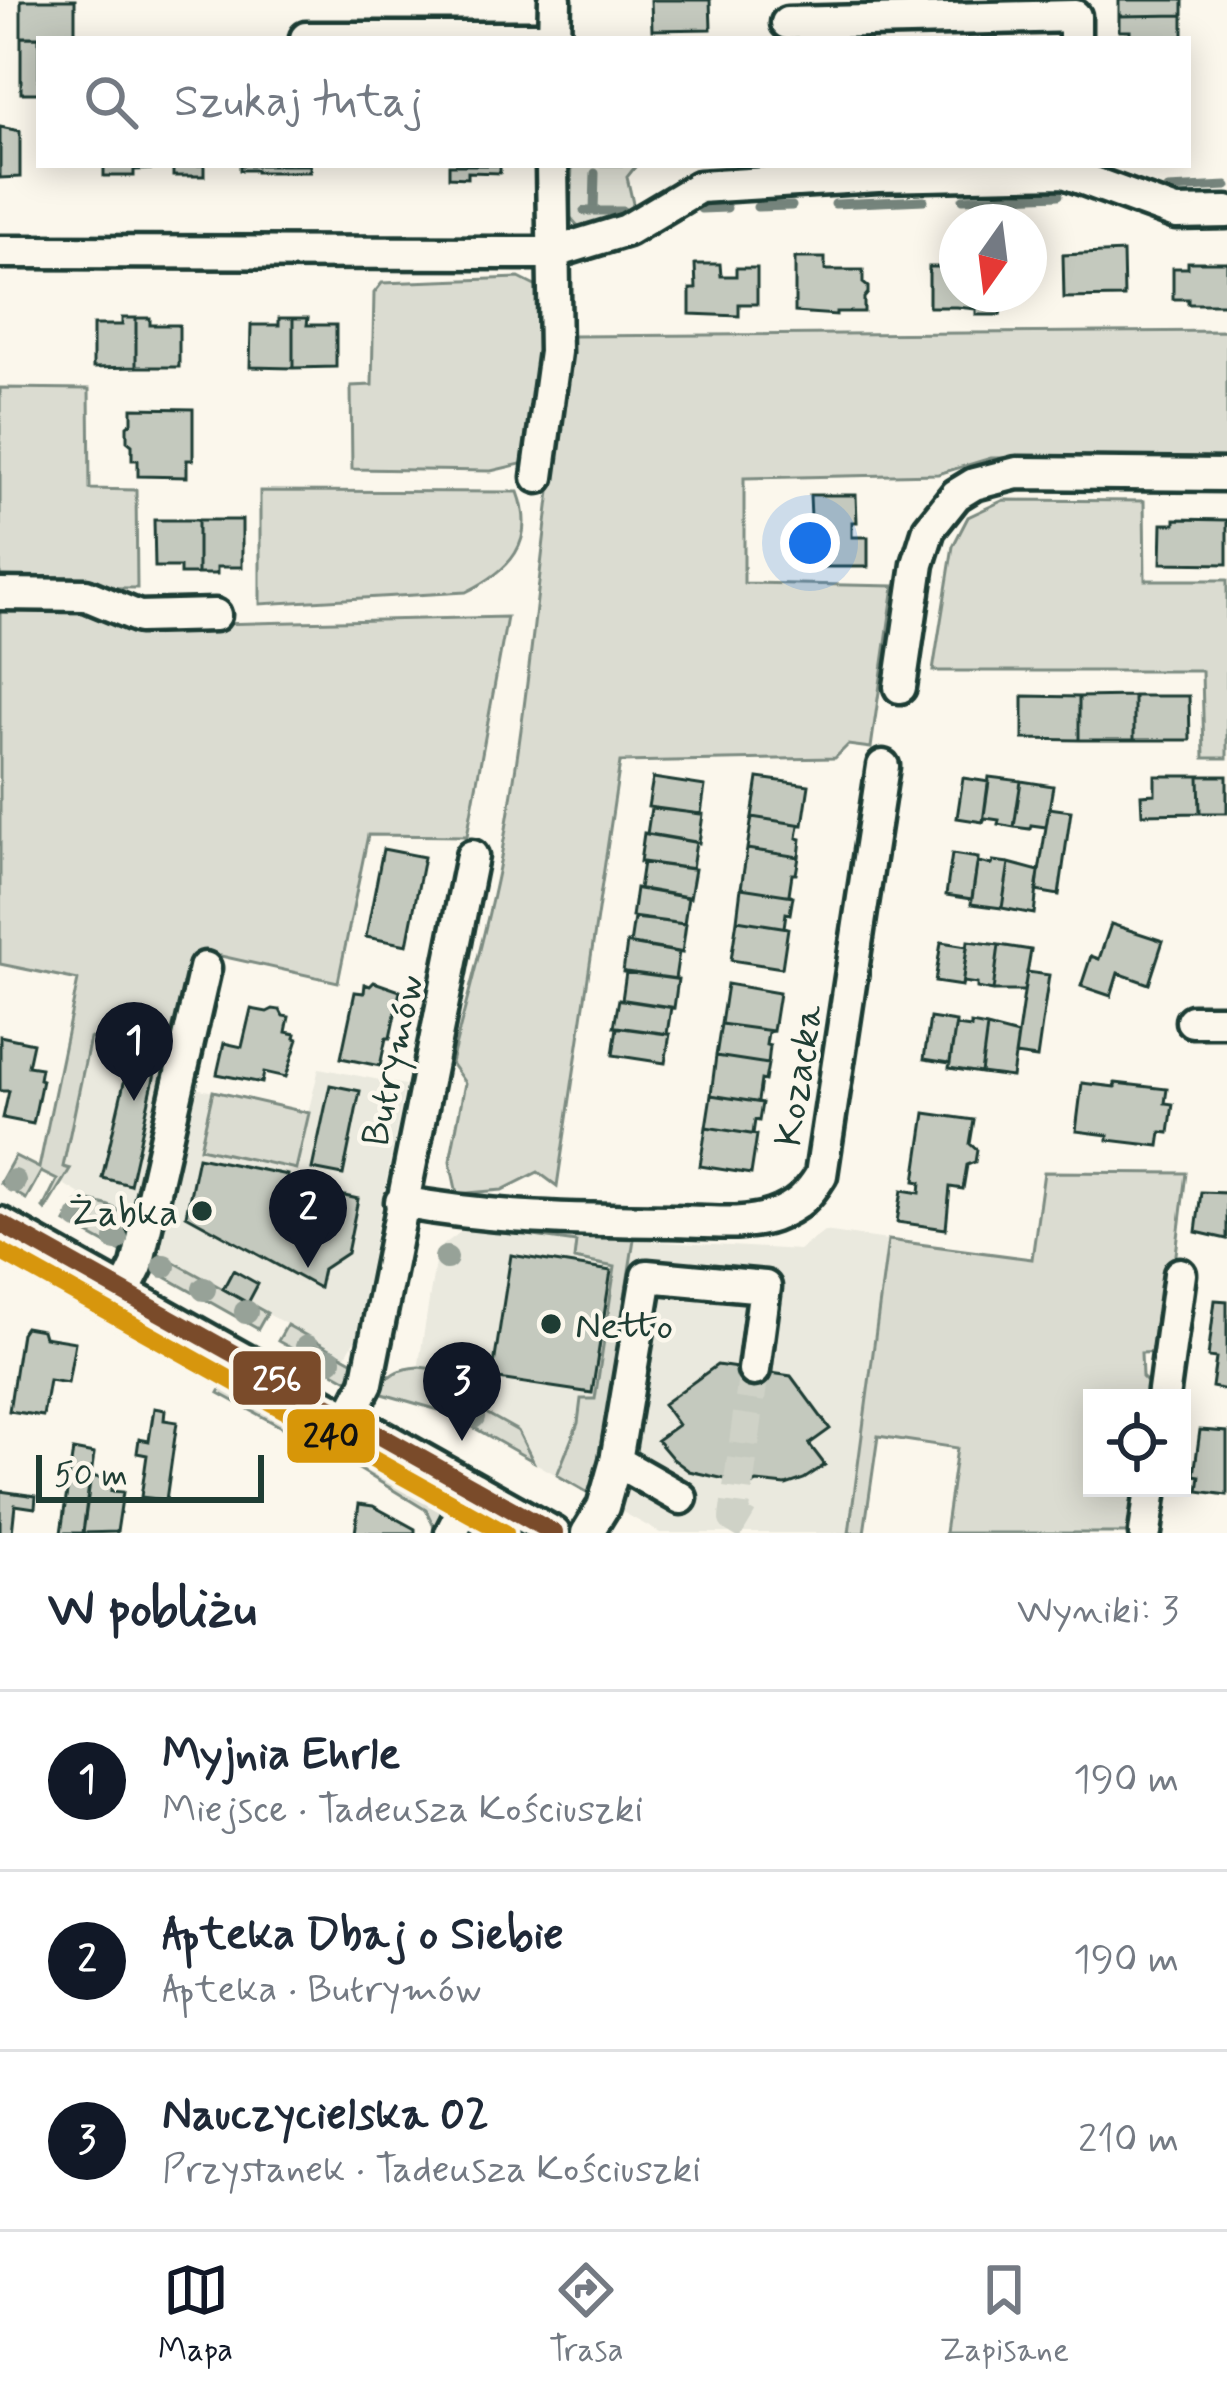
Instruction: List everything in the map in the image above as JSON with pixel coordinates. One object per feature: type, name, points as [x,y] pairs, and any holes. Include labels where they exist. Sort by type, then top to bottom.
[{"type":"street","points":[[554,36],[555,0]]},
{"type":"street","points":[[787,23],[876,30],[1075,16],[1075,36]]},
{"type":"street","points":[[538,477],[555,352],[552,168]]},
{"type":"street","points":[[0,252],[552,253],[627,230],[699,187],[878,170],[1064,172],[1177,213],[1227,212]]},
{"type":"street","points":[[900,687],[918,564],[929,529],[956,495],[974,484],[1017,473],[1227,475]]},
{"type":"street","points":[[0,594],[86,596],[139,617],[215,616]]},
{"type":"street","name":"Kozacka","points":[[401,1202],[457,1213],[550,1219],[736,1221],[772,1216],[808,1197],[821,1174],[884,766]]},
{"type":"street","name":"Butrymów","points":[[349,1418],[367,1383],[472,856]]},
{"type":"street","points":[[124,1292],[137,1266],[205,968]]},
{"type":"street","points":[[1192,1021],[1227,1021]]},
{"type":"street","points":[[0,1223],[554,1533]]},
{"type":"street","points":[[1164,1389],[1180,1274]]},
{"type":"street","points":[[587,1533],[603,1507],[616,1461],[647,1276],[765,1287],[754,1370]]},
{"type":"street","points":[[616,1461],[681,1498]]},
{"type":"street","points":[[451,1533],[474,1487]]},
{"type":"street","points":[[1145,1533],[1150,1497]]},
{"type":"shaded area","points":[[572,168],[634,168],[627,177],[634,208],[629,216],[588,229],[570,217]]},
{"type":"shaded area","points":[[519,278],[537,287],[548,314],[533,452],[521,464],[491,471],[352,469],[351,386],[372,385],[374,293],[382,283]]},
{"type":"shaded area","points":[[1227,331],[1227,457],[991,458],[938,474],[744,478],[744,583],[894,586],[871,748],[848,745],[835,758],[620,762],[557,1186],[538,1172],[502,1190],[457,1194],[450,1161],[465,1083],[451,1063],[490,909],[512,792],[573,336]]},
{"type":"shaded area","points":[[0,388],[89,389],[90,489],[136,490],[137,588],[0,587]]},
{"type":"shaded area","points":[[260,491],[518,492],[524,526],[506,565],[466,592],[260,604]]},
{"type":"shaded area","points":[[1004,500],[1144,501],[1145,580],[1227,580],[1227,758],[1204,758],[1202,671],[933,671],[953,546],[968,517]]},
{"type":"shaded area","points":[[0,603],[81,603],[127,626],[507,617],[467,836],[368,835],[338,982],[221,956],[172,1056],[161,1046],[134,1040],[120,1044],[90,1038],[63,1167],[70,1169],[45,1210],[57,1180],[41,1172],[26,1199],[0,1183],[15,1156],[39,1168],[78,980],[0,964]]},
{"type":"shaded area","points":[[94,1018],[180,1038],[138,1211],[89,1201],[76,1203],[80,1194],[60,1182],[70,1170],[63,1168]]},
{"type":"shaded area","points":[[319,1068],[405,1085],[356,1338],[345,1357],[153,1250],[191,1087],[308,1113]]},
{"type":"shaded area","points":[[213,1091],[309,1113],[296,1169],[200,1148]]},
{"type":"shaded area","points":[[1044,1172],[1186,1173],[1164,1352],[1141,1353],[1142,1377],[1154,1389],[1083,1389],[1083,1497],[1144,1497],[1139,1533],[945,1533],[957,1448],[878,1436],[864,1533],[849,1533],[888,1240],[1032,1259]]},
{"type":"shaded area","points":[[89,1201],[123,1215],[127,1229],[121,1252],[66,1222],[76,1203]]},
{"type":"shaded area","points":[[463,1230],[799,1250],[824,1231],[888,1240],[849,1533],[660,1533],[414,1395],[437,1250]]},
{"type":"shaded area","points":[[527,1235],[634,1239],[594,1496],[557,1475],[578,1423],[581,1399],[595,1399],[615,1267],[574,1259],[576,1242]]},
{"type":"shaded area","points":[[157,1238],[154,1251],[267,1313],[258,1329],[146,1266]]},
{"type":"shaded area","points":[[287,1325],[354,1362],[351,1382],[278,1341]]},
{"type":"shaded area","points":[[419,1367],[442,1370],[443,1389],[518,1431],[533,1461],[446,1412],[376,1392],[394,1374]]},
{"type":"shaded area","points":[[227,1378],[331,1436],[327,1452],[219,1393]]},
{"type":"shaded area","points":[[352,1449],[452,1504],[437,1533],[426,1510],[349,1463]]},
{"type":"building","points":[[21,0],[75,0],[75,36],[21,37]]},
{"type":"building","points":[[651,0],[710,0],[711,29],[652,30]]},
{"type":"building","points":[[1119,0],[1183,0],[1183,15],[1119,16]]},
{"type":"building","points":[[1183,15],[1183,36],[1130,36],[1130,31],[1119,31],[1119,16]]},
{"type":"building","points":[[21,37],[36,37],[36,93],[21,93]]},
{"type":"building","points":[[0,127],[20,131],[20,177],[0,178]]},
{"type":"building","points":[[104,168],[204,168],[204,176],[173,176],[173,169],[161,169],[134,170],[134,176],[104,176]]},
{"type":"building","points":[[310,168],[310,172],[256,172],[240,170]]},
{"type":"building","points":[[449,168],[500,168],[500,173],[449,177]]},
{"type":"building","points":[[1123,252],[1124,297],[1064,298],[1063,255]]},
{"type":"building","points":[[795,258],[825,258],[825,270],[863,270],[863,283],[868,287],[864,312],[795,312]]},
{"type":"building","points":[[1188,262],[1227,262],[1227,304],[1173,299],[1173,268],[1188,268]]},
{"type":"building","points":[[695,264],[720,264],[721,276],[736,276],[736,268],[757,268],[757,304],[739,304],[739,316],[690,314]]},
{"type":"building","points":[[929,267],[939,267],[939,307],[929,307]]},
{"type":"building","points":[[122,318],[136,318],[136,367],[93,368],[93,325],[122,325]]},
{"type":"building","points":[[136,318],[150,318],[150,325],[179,325],[179,367],[136,367]]},
{"type":"building","points":[[279,318],[293,318],[293,368],[250,367],[251,325],[279,325]]},
{"type":"building","points":[[293,318],[308,318],[307,325],[336,325],[336,367],[293,368]]},
{"type":"building","points":[[132,408],[193,409],[193,460],[187,460],[187,477],[138,476],[138,460],[132,460],[132,445],[127,441]]},
{"type":"building","points":[[810,495],[856,495],[852,537],[868,537],[868,567],[812,567],[812,553],[802,554],[802,518],[811,518]]},
{"type":"building","points":[[1175,519],[1227,520],[1227,564],[1161,563],[1162,524],[1175,524]]},
{"type":"building","points":[[154,520],[198,520],[198,574],[180,574],[180,567],[155,567]]},
{"type":"building","points":[[198,520],[242,520],[242,567],[217,567],[217,574],[198,574]]},
{"type":"building","points":[[1023,696],[1079,697],[1079,740],[1023,739]]},
{"type":"building","points":[[1134,696],[1189,696],[1190,740],[1134,740]]},
{"type":"building","points":[[1134,696],[1134,740],[1079,740],[1079,697]]},
{"type":"building","points":[[1155,776],[1199,776],[1200,813],[1142,814],[1141,795],[1155,794]]},
{"type":"building","points":[[1199,776],[1227,776],[1227,813],[1200,813]]},
{"type":"building","points":[[989,777],[1021,781],[1014,827],[998,824],[999,820],[985,818],[983,822]]},
{"type":"building","points":[[653,778],[705,786],[701,814],[648,807]]},
{"type":"building","points":[[758,778],[809,785],[803,825],[752,817]]},
{"type":"building","points":[[963,778],[989,782],[983,822],[957,818]]},
{"type":"building","points":[[1021,781],[1053,786],[1046,827],[1014,827]]},
{"type":"building","points":[[651,808],[703,814],[699,843],[647,834]]},
{"type":"building","points":[[1049,808],[1071,811],[1059,895],[1036,891]]},
{"type":"building","points":[[752,817],[803,825],[799,825],[797,838],[801,839],[799,857],[747,849]]},
{"type":"building","points":[[644,833],[696,842],[692,869],[640,862]]},
{"type":"building","points":[[383,849],[424,857],[407,945],[366,937]]},
{"type":"building","points":[[747,849],[799,857],[796,874],[792,874],[789,894],[793,896],[741,888]]},
{"type":"building","points":[[952,854],[978,858],[972,899],[946,895]]},
{"type":"building","points":[[978,858],[992,865],[993,861],[1009,863],[1002,908],[971,904]]},
{"type":"building","points":[[643,862],[695,869],[690,898],[639,889]]},
{"type":"building","points":[[1009,863],[1039,871],[1034,914],[1002,908]]},
{"type":"building","points":[[636,888],[688,897],[684,924],[632,917]]},
{"type":"building","points":[[741,888],[793,896],[790,914],[786,913],[784,927],[788,928],[737,920]]},
{"type":"building","points":[[634,918],[686,924],[682,953],[630,944]]},
{"type":"building","points":[[737,920],[788,928],[782,968],[731,960]]},
{"type":"building","points":[[1111,924],[1163,941],[1149,984],[1118,973],[1111,996],[1081,986],[1091,956],[1099,959]]},
{"type":"building","points":[[968,941],[999,945],[993,991],[977,988],[977,984],[963,982],[962,986]]},
{"type":"building","points":[[941,942],[967,946],[962,986],[935,982]]},
{"type":"building","points":[[627,943],[679,952],[675,979],[623,972]]},
{"type":"building","points":[[999,945],[1031,950],[1024,991],[993,991]]},
{"type":"building","points":[[626,972],[678,979],[674,1008],[622,1000]]},
{"type":"building","points":[[1027,972],[1049,975],[1037,1058],[1015,1055]]},
{"type":"building","points":[[374,982],[400,991],[380,1066],[341,1058],[355,992],[364,993],[365,984]]},
{"type":"building","points":[[727,984],[779,993],[773,1031],[721,1024]]},
{"type":"building","points":[[619,999],[671,1007],[667,1034],[614,1027]]},
{"type":"building","points":[[251,1009],[280,1010],[289,1017],[286,1032],[298,1039],[286,1077],[264,1072],[262,1083],[217,1074],[224,1043],[242,1047]]},
{"type":"building","points":[[930,1018],[956,1022],[950,1063],[924,1059]]},
{"type":"building","points":[[956,1022],[956,1026],[987,1027],[981,1073],[949,1068]]},
{"type":"building","points":[[721,1024],[773,1031],[768,1032],[766,1045],[770,1046],[768,1064],[716,1056]]},
{"type":"building","points":[[617,1027],[670,1034],[665,1063],[613,1055]]},
{"type":"building","points":[[987,1027],[1018,1035],[1012,1077],[981,1073]]},
{"type":"building","points":[[0,1036],[33,1043],[28,1066],[41,1068],[42,1080],[33,1124],[3,1118],[9,1091],[0,1091]]},
{"type":"building","points":[[132,1048],[159,1055],[130,1185],[102,1178]]},
{"type":"building","points":[[716,1056],[768,1064],[765,1081],[761,1080],[758,1101],[762,1103],[711,1095]]},
{"type":"building","points":[[1082,1083],[1167,1089],[1165,1103],[1173,1104],[1169,1133],[1161,1132],[1159,1146],[1076,1131]]},
{"type":"building","points":[[330,1085],[360,1091],[343,1175],[312,1169]]},
{"type":"building","points":[[711,1095],[762,1103],[759,1121],[755,1120],[753,1134],[757,1135],[706,1127]]},
{"type":"building","points":[[925,1113],[974,1120],[970,1144],[977,1150],[975,1162],[967,1165],[963,1189],[950,1187],[946,1229],[897,1222],[902,1190],[920,1193],[921,1182],[915,1181]]},
{"type":"building","points":[[706,1127],[757,1135],[751,1174],[700,1166]]},
{"type":"building","points":[[198,1157],[287,1175],[286,1183],[358,1199],[347,1253],[323,1269],[319,1288],[186,1215]]},
{"type":"building","points":[[1201,1192],[1227,1193],[1227,1239],[1196,1232]]},
{"type":"building","name":"Netto","points":[[511,1255],[611,1271],[592,1393],[492,1378]]},
{"type":"building","points":[[233,1270],[258,1284],[248,1303],[223,1289]]},
{"type":"building","points":[[1215,1300],[1227,1301],[1227,1390],[1212,1387],[1216,1358],[1208,1357]]},
{"type":"building","points":[[25,1327],[42,1330],[44,1337],[75,1342],[68,1383],[49,1380],[43,1416],[9,1411]]},
{"type":"building","points":[[717,1365],[791,1376],[830,1429],[809,1444],[825,1465],[786,1485],[752,1485],[689,1471],[673,1459],[657,1440],[678,1425],[663,1404]]},
{"type":"building","points":[[154,1408],[165,1410],[164,1420],[177,1422],[166,1500],[141,1497],[147,1455],[137,1453],[139,1439],[149,1441]]},
{"type":"building","points":[[1200,1430],[1227,1432],[1227,1495],[1198,1491],[1200,1476],[1194,1475]]},
{"type":"building","points":[[73,1450],[94,1454],[83,1533],[61,1533]]},
{"type":"building","points":[[90,1476],[112,1480],[111,1491],[123,1492],[117,1532],[83,1533]]},
{"type":"building","points":[[0,1491],[36,1496],[35,1508],[15,1505],[12,1533],[0,1533]]},
{"type":"building","points":[[359,1504],[373,1506],[415,1533],[355,1533]]},
{"type":"waterway","points":[[594,210],[595,173]]},
{"type":"waterway","points":[[1168,189],[1227,186]]},
{"type":"waterway","points":[[963,199],[1059,195]]},
{"type":"waterway","points":[[835,204],[924,200]]},
{"type":"waterway","points":[[757,207],[792,206]]},
{"type":"waterway","points":[[701,209],[727,208]]},
{"type":"waterway","points":[[584,211],[623,211]]},
{"type":"tunnel","points":[[754,1370],[734,1518],[759,1533]]},
{"type":"transit line","name":"256","points":[[0,1223],[554,1533]]},
{"type":"transit line","name":"240","points":[[0,1251],[505,1533]]},
{"type":"place","name":"Myjnia Ehrle","points":[[134,1101]]},
{"type":"place","name":"Żabka","points":[[202,1211]]},
{"type":"place","name":"Apteka Dbaj o Siebie","points":[[308,1268]]},
{"type":"place","name":"Netto","points":[[551,1324]]},
{"type":"place","name":"Nauczycielska 02","points":[[462,1441]]}]
